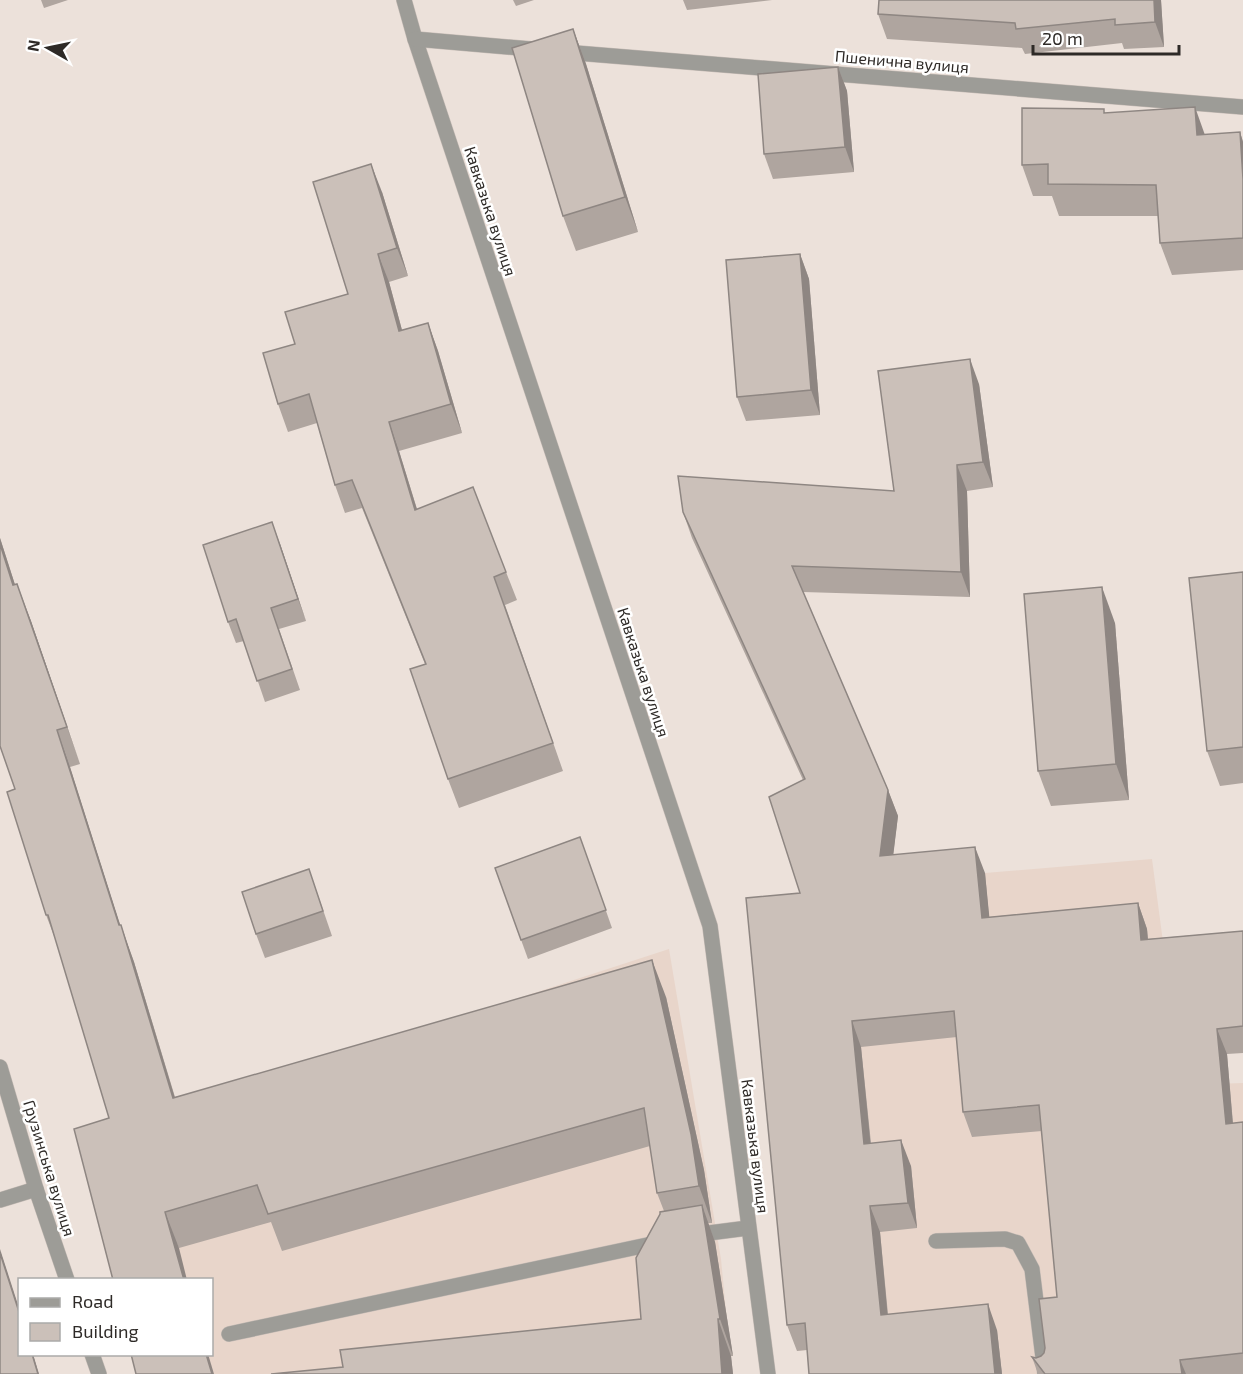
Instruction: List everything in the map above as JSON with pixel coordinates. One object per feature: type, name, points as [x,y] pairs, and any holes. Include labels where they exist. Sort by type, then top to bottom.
[{"type":"street","name":"Кавказька вулиця","points":[[404,0],[710,926],[768,1374]]},
{"type":"street","name":"Пшенична вулиця","points":[[415,39],[1243,107]]},
{"type":"street","name":"Грузинська вулиця","points":[[0,1067],[36,1189],[66,1278]]},
{"type":"street","points":[[0,1200],[36,1189]]},
{"type":"street","points":[[229,1334],[692,1235],[748,1227]]},
{"type":"street","points":[[936,1241],[1005,1239],[1018,1243],[1032,1269],[1045,1374]]},
{"type":"street","points":[[93,1356],[99,1374]]},
{"type":"shaded area","points":[[1152,859],[1182,1085],[1243,1083],[1243,1212],[1210,1374],[816,1374],[814,1349],[797,1351],[755,924],[985,873]]},
{"type":"shaded area","points":[[669,949],[721,1259],[732,1374],[141,1374],[136,1356],[213,1356],[213,1278],[117,1278],[87,1166],[77,1142]]},
{"type":"building","points":[[879,0],[1154,0],[1155,22],[1115,25],[1115,19],[1016,29],[1015,23],[878,14]]},
{"type":"building","points":[[573,29],[625,197],[563,216],[512,48]]},
{"type":"building","points":[[838,67],[845,147],[764,154],[758,74]]},
{"type":"building","points":[[1195,107],[1197,135],[1240,132],[1243,238],[1160,243],[1156,185],[1048,184],[1048,164],[1022,165],[1022,108],[1104,109],[1104,113]]},
{"type":"building","points":[[371,164],[397,248],[378,254],[399,331],[428,323],[451,404],[389,422],[415,510],[473,487],[506,572],[494,577],[553,743],[448,779],[410,669],[426,664],[352,480],[335,485],[309,394],[278,404],[263,353],[295,344],[285,312],[348,294],[313,182]]},
{"type":"building","points":[[800,254],[811,390],[737,397],[726,260]]},
{"type":"building","points":[[970,359],[983,462],[957,465],[961,572],[792,566],[888,790],[880,856],[975,847],[982,918],[1138,903],[1141,940],[1243,931],[1243,1026],[1217,1029],[1226,1124],[1243,1122],[1243,1353],[1180,1360],[1182,1374],[1045,1374],[1032,1357],[1041,1356],[1045,1348],[1039,1299],[1057,1297],[1039,1105],[963,1112],[954,1011],[852,1021],[864,1144],[901,1140],[908,1203],[870,1206],[881,1315],[988,1304],[995,1374],[809,1374],[805,1323],[787,1325],[746,898],[800,893],[769,797],[805,779],[683,512],[678,476],[894,491],[878,371]]},
{"type":"building","points":[[272,522],[298,599],[271,608],[292,669],[257,681],[236,619],[228,622],[203,545]]},
{"type":"building","points":[[0,544],[13,585],[17,584],[67,727],[57,730],[119,925],[121,925],[173,1098],[652,960],[691,1134],[699,1186],[657,1193],[644,1108],[268,1214],[257,1185],[165,1212],[183,1278],[112,1278],[74,1129],[109,1118],[48,915],[46,915],[7,792],[15,789],[0,746]]},
{"type":"building","points":[[1243,572],[1243,747],[1207,751],[1189,578]]},
{"type":"building","points":[[1102,587],[1116,764],[1038,771],[1024,594]]},
{"type":"building","points":[[580,837],[606,910],[521,940],[495,868]]},
{"type":"building","points":[[309,869],[323,911],[256,934],[242,892]]},
{"type":"building","points":[[702,1205],[720,1319],[718,1319],[722,1374],[271,1374],[343,1367],[340,1350],[641,1319],[636,1258],[660,1212]]},
{"type":"building","points":[[0,1253],[18,1309],[18,1356],[33,1356],[38,1374],[0,1374]]},
{"type":"building","points":[[132,1356],[207,1356],[212,1374],[136,1374]]}]
